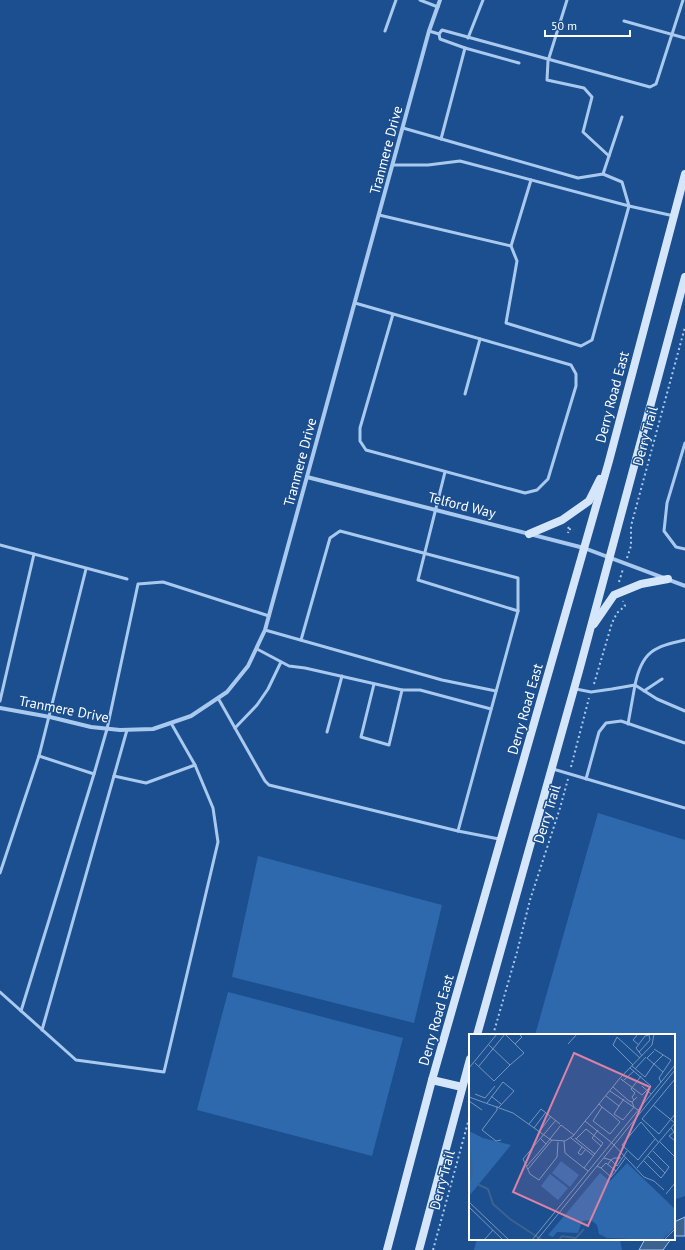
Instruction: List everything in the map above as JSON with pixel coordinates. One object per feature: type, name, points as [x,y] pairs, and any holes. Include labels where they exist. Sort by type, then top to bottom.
[{"type":"main road","name":"Derry Road East","points":[[387,1250],[432,1080],[609,461],[685,174]]},
{"type":"main road","points":[[477,1034],[574,689],[685,277]]},
{"type":"main road","points":[[529,534],[562,520],[589,502],[609,461]]},
{"type":"main road","points":[[590,630],[614,595],[641,584],[668,579]]},
{"type":"main road","points":[[419,1250],[469,1062]]},
{"type":"main road","points":[[432,1080],[462,1087]]},
{"type":"street","name":"Tranmere Drive","points":[[0,708],[50,717],[91,728],[127,730],[153,729],[192,716],[227,692],[248,666],[265,630],[429,31],[440,0]]},
{"type":"street","name":"Telford Way","points":[[307,477],[584,548],[685,586]]},
{"type":"lane","points":[[384,31],[396,0]]},
{"type":"lane","points":[[420,0],[438,7]]},
{"type":"lane","points":[[468,38],[483,0]]},
{"type":"lane","points":[[567,0],[549,58],[547,80],[584,88],[592,97],[583,132],[609,156]]},
{"type":"lane","points":[[439,34],[442,30],[549,58],[650,87],[656,84],[683,0]]},
{"type":"lane","points":[[624,21],[685,38]]},
{"type":"lane","points":[[429,31],[439,34]]},
{"type":"lane","points":[[439,34],[440,39],[465,48],[519,63]]},
{"type":"lane","points":[[441,139],[465,48]]},
{"type":"lane","points":[[603,174],[622,117]]},
{"type":"lane","points":[[403,128],[578,178],[603,174],[622,182],[629,206],[592,340],[581,346],[506,323],[517,261],[511,246],[531,180]]},
{"type":"lane","points":[[393,165],[460,161],[629,206],[674,216]]},
{"type":"lane","points":[[379,215],[511,246]]},
{"type":"lane","points":[[355,303],[571,365],[576,374],[576,386],[548,479],[537,490],[525,493],[366,450],[360,441],[360,428],[393,314]]},
{"type":"lane","points":[[465,394],[480,339]]},
{"type":"lane","points":[[685,443],[667,503],[664,531],[676,547],[685,549]]},
{"type":"lane","points":[[445,472],[418,580],[518,610]]},
{"type":"lane","points":[[301,640],[330,538],[340,531],[518,578],[518,610],[458,832]]},
{"type":"lane","points":[[0,545],[127,579]]},
{"type":"lane","points":[[0,701],[34,554]]},
{"type":"lane","points":[[0,873],[39,756],[86,569]]},
{"type":"lane","points":[[21,1011],[107,729],[138,584],[163,582],[269,616]]},
{"type":"lane","points":[[265,630],[442,680],[496,691]]},
{"type":"lane","points":[[628,724],[637,674],[648,654],[663,645],[685,640]]},
{"type":"lane","points":[[257,649],[289,666],[305,668],[402,690],[420,690],[491,709]]},
{"type":"lane","points":[[235,728],[257,705],[268,689],[282,662]]},
{"type":"lane","points":[[327,732],[342,676]]},
{"type":"lane","points":[[644,690],[662,679]]},
{"type":"lane","points":[[374,684],[360,737],[389,744],[402,690]]},
{"type":"lane","points":[[574,689],[591,692],[635,685],[657,699],[685,711]]},
{"type":"lane","points":[[218,698],[264,780],[269,785],[458,832],[501,839]]},
{"type":"lane","points":[[586,779],[599,732],[606,723],[621,722],[685,743]]},
{"type":"lane","points":[[0,992],[76,1060],[164,1072],[218,842],[213,808],[194,765],[172,723]]},
{"type":"lane","points":[[42,1030],[127,730]]},
{"type":"lane","points":[[39,756],[94,774]]},
{"type":"lane","points":[[114,776],[146,782],[194,765]]},
{"type":"lane","points":[[552,768],[685,808]]},
{"type":"path","name":"Derry Trail","points":[[629,552],[631,546],[630,526],[685,327]]},
{"type":"path","points":[[569,529],[574,530]]},
{"type":"path","name":"Derry Trail","points":[[493,1034],[517,952],[530,900],[560,808],[591,692],[612,623],[617,613],[625,606],[623,602]]},
{"type":"path","name":"Derry Trail","points":[[434,1250],[469,1118]]},
{"type":"shaded area","points":[[598,813],[685,840],[685,1196],[675,1200],[675,1034],[535,1034]]},
{"type":"shaded area","points":[[258,856],[442,905],[414,1023],[232,977]]},
{"type":"shaded area","points":[[228,992],[403,1038],[372,1156],[197,1110]]},
{"type":"shaded area","points":[[685,1217],[685,1236],[675,1236],[675,1222]]},
{"type":"shaded area","points":[[477,1240],[620,1240],[622,1250],[474,1250]]},
{"type":"shaded area","points":[[644,1240],[670,1240],[663,1250],[639,1250]]}]
